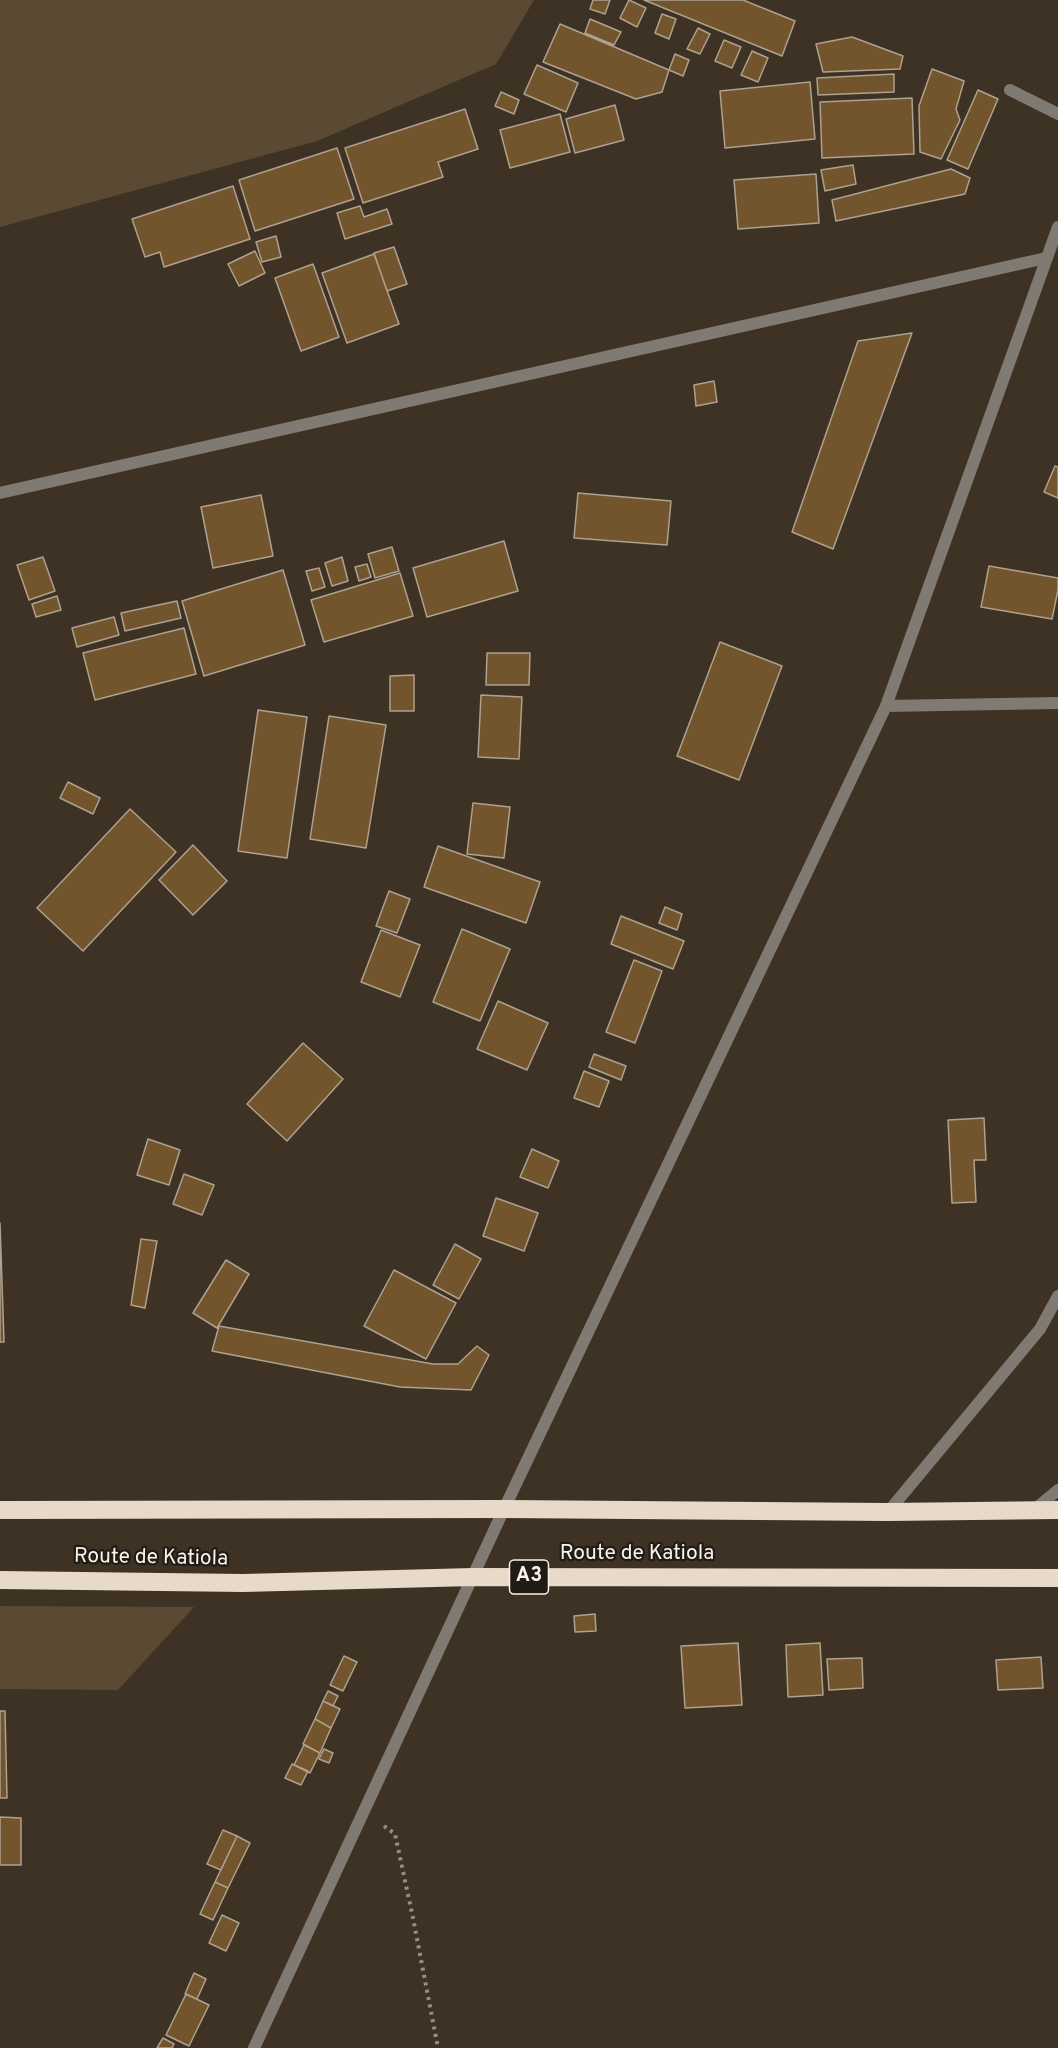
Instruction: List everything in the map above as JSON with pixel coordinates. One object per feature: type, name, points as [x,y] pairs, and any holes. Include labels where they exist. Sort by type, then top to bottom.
[{"type":"highway","points":[[0,1510],[504,1509],[888,1512],[1058,1510]]},
{"type":"highway","name":"Route de Katiola","points":[[0,1580],[243,1583],[473,1577],[1058,1578]]},
{"type":"street","points":[[1010,90],[1058,114]]},
{"type":"street","points":[[254,2048],[504,1509],[886,706],[1052,257],[1058,227]]},
{"type":"street","points":[[0,493],[1052,257]]},
{"type":"street","points":[[886,706],[1058,703]]},
{"type":"street","points":[[888,1512],[1040,1329],[1058,1296]]},
{"type":"street","points":[[1034,1510],[1058,1490]]},
{"type":"path","points":[[365,1810],[395,1834],[438,2048]]},
{"type":"shaded area","points":[[0,0],[534,0],[496,64],[317,141],[0,227]]},
{"type":"shaded area","points":[[0,1606],[194,1607],[118,1690],[0,1689]]},
{"type":"building","points":[[593,0],[610,0],[605,14],[590,9]]},
{"type":"building","points":[[629,0],[646,8],[637,27],[620,18]]},
{"type":"building","points":[[644,0],[743,0],[795,21],[782,56]]},
{"type":"building","points":[[662,14],[676,19],[669,39],[655,33]]},
{"type":"building","points":[[590,19],[621,32],[614,45],[585,33]]},
{"type":"building","points":[[560,24],[669,70],[662,92],[636,99],[543,62]]},
{"type":"building","points":[[698,28],[710,34],[700,54],[687,49]]},
{"type":"building","points":[[852,37],[903,56],[900,69],[823,72],[816,44]]},
{"type":"building","points":[[724,40],[741,47],[732,68],[715,61]]},
{"type":"building","points":[[752,51],[768,58],[758,82],[741,75]]},
{"type":"building","points":[[675,54],[689,60],[683,76],[669,70]]},
{"type":"building","points":[[537,65],[578,83],[566,112],[524,94]]},
{"type":"building","points":[[932,69],[964,81],[956,109],[960,120],[941,159],[920,152],[919,106]]},
{"type":"building","points":[[894,74],[894,92],[818,95],[817,78]]},
{"type":"building","points":[[810,82],[815,139],[725,148],[720,91]]},
{"type":"building","points":[[978,90],[998,99],[968,169],[947,160]]},
{"type":"building","points":[[501,92],[519,100],[514,114],[495,106]]},
{"type":"building","points":[[912,98],[914,154],[822,158],[820,102]]},
{"type":"building","points":[[615,105],[624,140],[575,153],[566,119]]},
{"type":"building","points":[[465,109],[478,149],[438,162],[443,177],[363,203],[345,148]]},
{"type":"building","points":[[560,114],[570,152],[510,168],[500,130]]},
{"type":"building","points":[[337,148],[354,199],[255,231],[239,180]]},
{"type":"building","points":[[853,165],[856,184],[825,191],[821,170]]},
{"type":"building","points":[[951,169],[970,178],[965,194],[836,221],[832,200]]},
{"type":"building","points":[[816,174],[819,223],[738,229],[734,180]]},
{"type":"building","points":[[233,186],[250,239],[164,267],[160,252],[145,257],[132,219]]},
{"type":"building","points":[[360,206],[364,217],[387,209],[392,224],[345,239],[337,213]]},
{"type":"building","points":[[276,236],[281,257],[262,262],[256,242]]},
{"type":"building","points":[[394,247],[407,284],[387,291],[374,253]]},
{"type":"building","points":[[255,251],[265,273],[239,286],[228,264]]},
{"type":"building","points":[[374,254],[399,324],[347,343],[322,273]]},
{"type":"building","points":[[313,264],[339,337],[301,351],[275,278]]},
{"type":"building","points":[[912,333],[833,549],[792,532],[858,341]]},
{"type":"building","points":[[714,381],[717,402],[696,406],[694,385]]},
{"type":"building","points":[[1055,466],[1058,467],[1058,498],[1044,492]]},
{"type":"building","points":[[578,493],[671,501],[667,545],[574,538]]},
{"type":"building","points":[[261,495],[273,556],[213,568],[201,507]]},
{"type":"building","points":[[504,541],[518,591],[427,617],[413,568]]},
{"type":"building","points":[[392,547],[399,571],[375,578],[368,554]]},
{"type":"building","points":[[43,557],[55,591],[29,600],[17,565]]},
{"type":"building","points":[[342,557],[348,581],[332,586],[325,563]]},
{"type":"building","points":[[367,564],[371,577],[359,581],[355,567]]},
{"type":"building","points":[[989,566],[1058,578],[1052,619],[981,607]]},
{"type":"building","points":[[319,568],[325,587],[312,591],[306,571]]},
{"type":"building","points":[[283,570],[305,645],[204,676],[182,601]]},
{"type":"building","points":[[400,573],[413,616],[324,642],[311,600]]},
{"type":"building","points":[[57,596],[61,610],[36,617],[32,604]]},
{"type":"building","points":[[177,601],[181,618],[125,631],[121,613]]},
{"type":"building","points":[[114,617],[119,635],[77,647],[72,628]]},
{"type":"building","points":[[184,628],[196,674],[95,700],[83,653]]},
{"type":"building","points":[[720,642],[782,666],[739,780],[677,756]]},
{"type":"building","points":[[487,653],[530,653],[529,685],[486,685]]},
{"type":"building","points":[[414,675],[414,711],[390,711],[390,676]]},
{"type":"building","points":[[481,695],[522,697],[519,759],[478,757]]},
{"type":"building","points":[[258,710],[307,717],[287,858],[238,851]]},
{"type":"building","points":[[329,716],[386,725],[366,848],[310,839]]},
{"type":"building","points":[[68,782],[100,798],[93,814],[60,798]]},
{"type":"building","points":[[473,803],[510,807],[504,858],[467,854]]},
{"type":"building","points":[[130,809],[176,852],[83,951],[37,908]]},
{"type":"building","points":[[193,845],[227,881],[193,915],[159,880]]},
{"type":"building","points":[[438,846],[540,882],[526,923],[424,887]]},
{"type":"building","points":[[389,891],[410,899],[397,933],[376,926]]},
{"type":"building","points":[[665,907],[682,914],[677,930],[659,923]]},
{"type":"building","points":[[621,916],[684,941],[673,969],[611,944]]},
{"type":"building","points":[[462,929],[510,949],[480,1021],[433,1002]]},
{"type":"building","points":[[381,930],[420,945],[400,997],[361,982]]},
{"type":"building","points":[[634,960],[662,971],[635,1043],[606,1032]]},
{"type":"building","points":[[498,1001],[548,1023],[527,1070],[477,1049]]},
{"type":"building","points":[[303,1043],[343,1079],[287,1141],[247,1104]]},
{"type":"building","points":[[594,1054],[626,1066],[621,1080],[589,1067]]},
{"type":"building","points":[[584,1071],[609,1081],[599,1107],[574,1098]]},
{"type":"building","points":[[984,1118],[986,1160],[974,1160],[976,1202],[952,1203],[948,1120]]},
{"type":"building","points":[[148,1139],[180,1150],[169,1185],[137,1175]]},
{"type":"building","points":[[532,1149],[559,1161],[548,1188],[520,1177]]},
{"type":"building","points":[[184,1174],[214,1185],[202,1215],[173,1204]]},
{"type":"building","points":[[496,1198],[538,1213],[524,1251],[483,1236]]},
{"type":"building","points":[[0,1223],[4,1342],[0,1342]]},
{"type":"building","points":[[141,1239],[157,1241],[145,1308],[131,1305]]},
{"type":"building","points":[[455,1244],[481,1259],[459,1299],[433,1285]]},
{"type":"building","points":[[226,1260],[249,1274],[217,1328],[193,1313]]},
{"type":"building","points":[[394,1270],[456,1303],[426,1359],[364,1326]]},
{"type":"building","points":[[219,1326],[433,1364],[458,1364],[477,1346],[489,1355],[471,1390],[400,1387],[212,1351]]},
{"type":"building","points":[[595,1614],[596,1631],[575,1632],[574,1616]]},
{"type":"building","points":[[738,1643],[742,1705],[685,1708],[681,1646]]},
{"type":"building","points":[[820,1643],[823,1695],[788,1697],[786,1645]]},
{"type":"building","points":[[344,1656],[357,1662],[343,1691],[330,1685]]},
{"type":"building","points":[[1041,1657],[1043,1688],[998,1690],[996,1660]]},
{"type":"building","points":[[862,1658],[863,1688],[829,1690],[827,1659]]},
{"type":"building","points":[[328,1691],[338,1696],[333,1706],[323,1701]]},
{"type":"building","points":[[323,1701],[340,1709],[331,1728],[315,1719]]},
{"type":"building","points":[[0,1711],[5,1711],[7,1798],[0,1798]]},
{"type":"building","points":[[315,1719],[331,1728],[320,1753],[303,1744]]},
{"type":"building","points":[[304,1745],[320,1753],[310,1773],[294,1765]]},
{"type":"building","points":[[324,1749],[333,1753],[329,1763],[319,1759]]},
{"type":"building","points":[[292,1764],[308,1771],[301,1785],[285,1778]]},
{"type":"building","points":[[0,1817],[21,1818],[21,1865],[0,1865]]},
{"type":"building","points":[[223,1830],[237,1836],[221,1870],[207,1864]]},
{"type":"building","points":[[237,1836],[250,1843],[228,1888],[215,1882]]},
{"type":"building","points":[[215,1882],[228,1888],[213,1920],[200,1914]]},
{"type":"building","points":[[222,1915],[239,1923],[226,1951],[209,1943]]},
{"type":"building","points":[[194,1973],[206,1979],[197,1999],[185,1994]]},
{"type":"building","points":[[186,1994],[209,2005],[189,2046],[166,2035]]},
{"type":"building","points":[[163,2038],[174,2044],[172,2048],[157,2048]]}]
